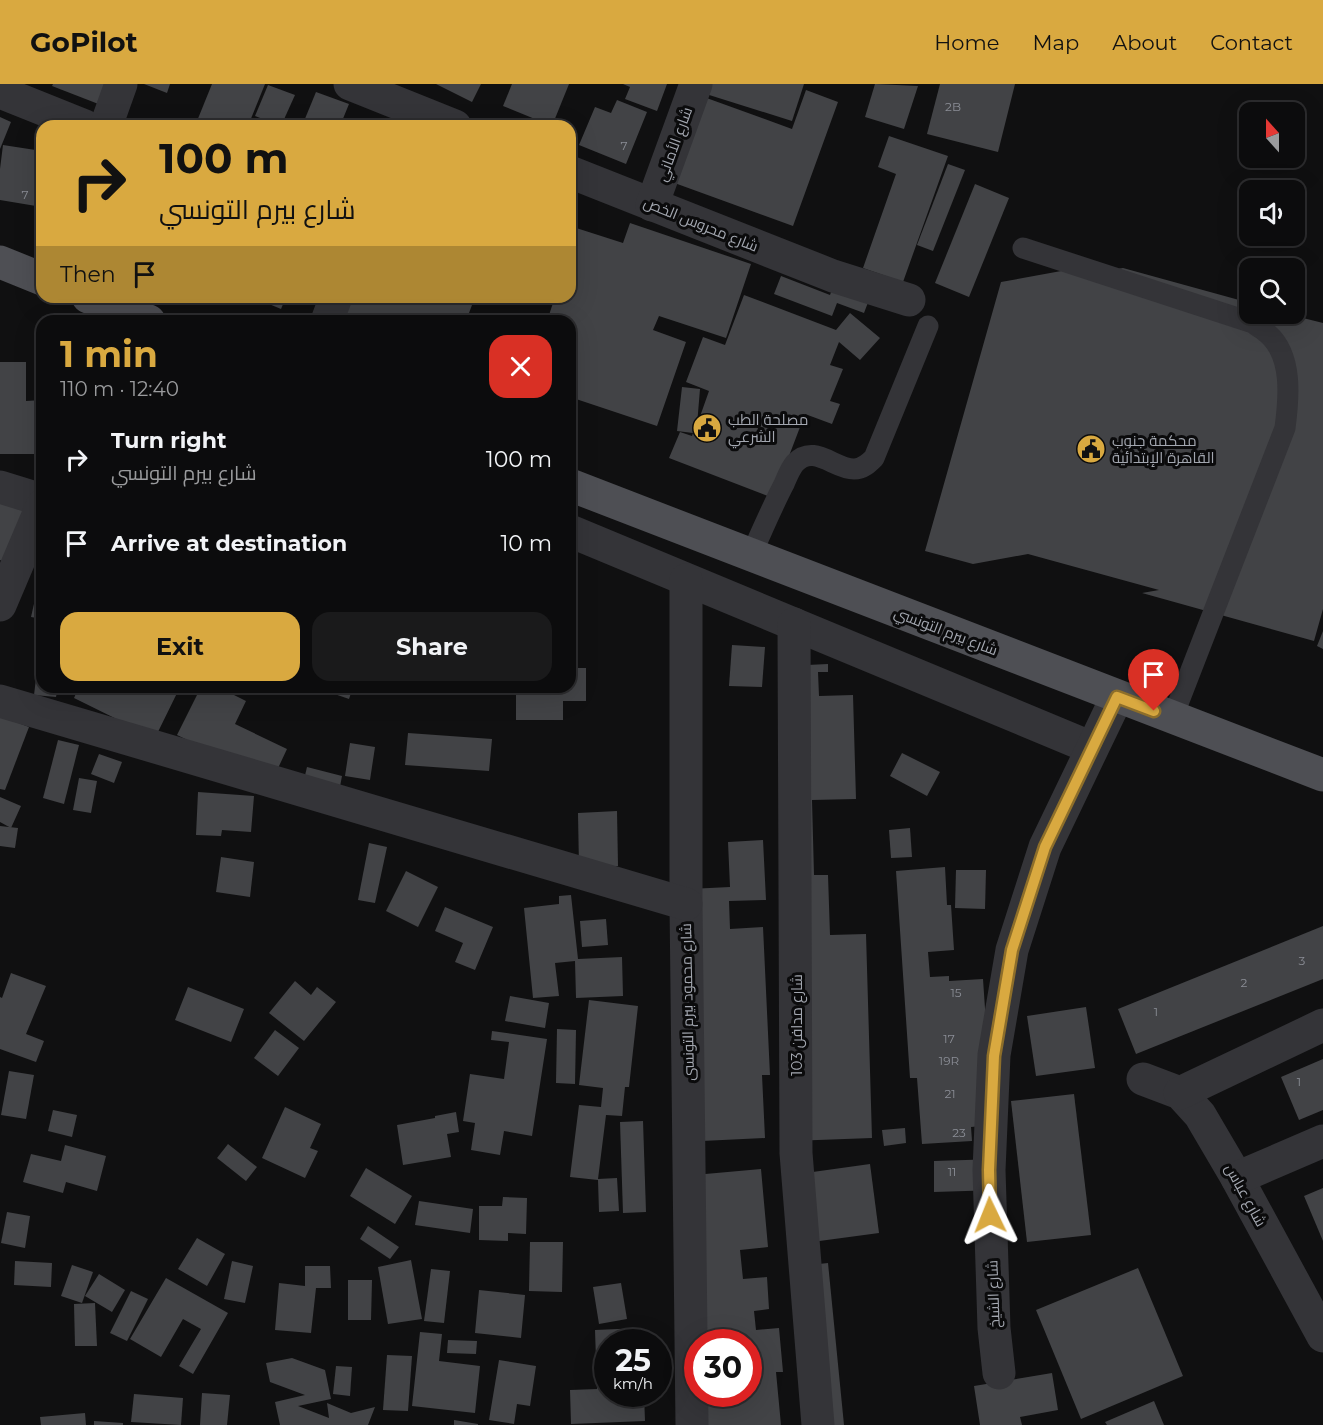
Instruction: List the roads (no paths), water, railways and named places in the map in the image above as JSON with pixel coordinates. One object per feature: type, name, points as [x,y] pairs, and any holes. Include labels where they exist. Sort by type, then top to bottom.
[{"type":"main road","points":[[0,262],[36,277]]},
{"type":"main road","points":[[103,303],[134,315]]},
{"type":"main road","name":"شارع بيرم التونسي","points":[[576,487],[1323,775]]},
{"type":"street","points":[[108,120],[121,84]]},
{"type":"street","points":[[350,84],[441,120]]},
{"type":"street","name":"شارع الأماني","points":[[652,205],[696,84]]},
{"type":"street","points":[[0,92],[70,120]]},
{"type":"street","name":"شارع محروس الخص","points":[[576,174],[833,276],[918,313]]},
{"type":"street","points":[[0,487],[36,498]]},
{"type":"street","points":[[0,605],[36,520]]},
{"type":"street","points":[[576,534],[1092,748]]},
{"type":"street","name":"شارع محمود بيرم التونسى","points":[[686,580],[686,904],[692,1425]]},
{"type":"street","name":"شارع مدافن 103","points":[[794,624],[796,1154],[818,1425]]},
{"type":"street","name":"شارع الشيخ","points":[[999,1373],[994,1328],[989,1170],[994,1056],[1012,950],[1045,847],[1117,697]]},
{"type":"street","points":[[0,701],[686,904]]},
{"type":"street","points":[[1180,1093],[1323,1025]]},
{"type":"street","name":"شارع عباس","points":[[1143,1079],[1180,1093],[1200,1115],[1237,1178],[1310,1280],[1323,1336]]},
{"type":"street","points":[[1237,1178],[1323,1141]]},
{"type":"lane","points":[[1023,248],[1252,323],[1269,334],[1280,350],[1285,369],[1288,398],[1285,428],[1172,718]]},
{"type":"lane","points":[[752,555],[793,464],[810,455],[820,456],[853,469],[861,468],[874,458],[918,313]]},
{"type":"place","name":"مصلحة الطب الشرعي","points":[[707,428]]},
{"type":"place","name":"محكمة جنوب القاهرة الإبتدائية","points":[[1091,449]]}]
